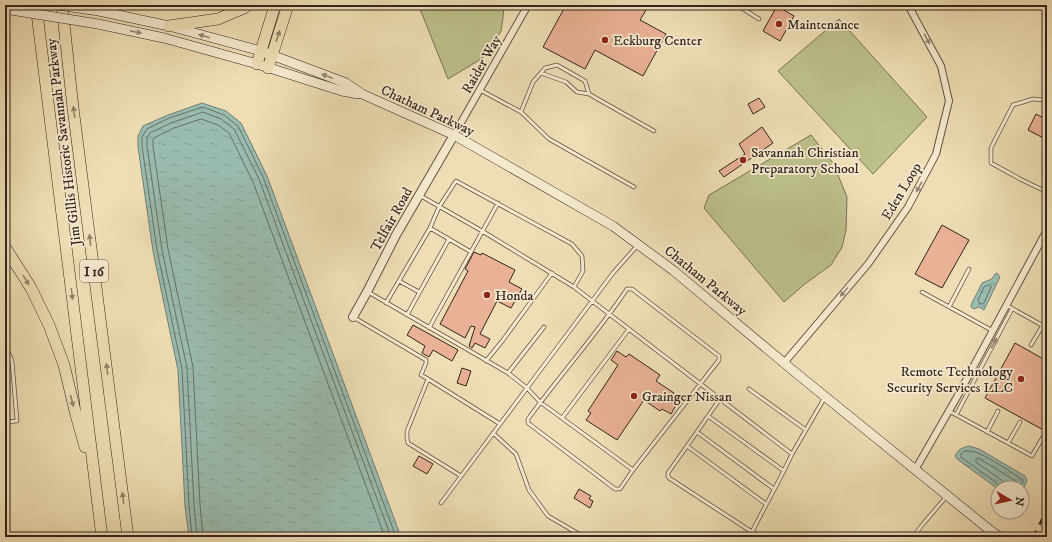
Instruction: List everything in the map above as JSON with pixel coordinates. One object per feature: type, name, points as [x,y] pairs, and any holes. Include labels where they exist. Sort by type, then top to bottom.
[{"type":"highway","name":"Jim Gillis Historic Savannah Parkway","points":[[36,5],[102,537]]},
{"type":"highway","name":"Jim Gillis Historic Savannah Parkway","points":[[62,5],[73,108],[128,537]]},
{"type":"highway","points":[[169,26],[218,19],[248,5]]},
{"type":"highway","points":[[262,66],[266,53],[275,5]]},
{"type":"highway","points":[[266,53],[288,5]]},
{"type":"highway","points":[[5,247],[31,288],[49,325],[64,365],[76,415],[83,436],[99,508]]},
{"type":"main road","name":"Chatham Parkway","points":[[58,5],[99,11],[169,26],[266,53],[346,84],[362,94],[454,135],[613,226],[639,245],[674,271],[825,397],[1000,537]]},
{"type":"main road","name":"Chatham Parkway","points":[[5,9],[98,24],[164,38],[342,91],[362,94]]},
{"type":"street","name":"Raider Way","points":[[454,135],[528,5]]},
{"type":"street","name":"Eden Loop","points":[[784,363],[868,264],[908,207],[936,154],[949,101],[941,66],[908,5]]},
{"type":"street","name":"Telfair Road","points":[[353,318],[396,235],[454,135]]},
{"type":"street","points":[[915,470],[993,331],[1047,230]]},
{"type":"lane","points":[[737,5],[759,19]]},
{"type":"lane","points":[[521,112],[533,82],[545,68],[557,65],[584,81],[589,94]]},
{"type":"lane","points":[[541,73],[566,82],[577,92],[589,94],[654,131]]},
{"type":"lane","points":[[480,90],[521,112],[549,139],[634,187]]},
{"type":"lane","points":[[1047,100],[1033,99],[1013,105],[991,148],[991,163],[1047,192]]},
{"type":"lane","points":[[386,303],[430,228],[439,207],[456,181],[572,244],[582,256],[583,271],[574,287]]},
{"type":"lane","points":[[419,195],[574,287],[792,454]]},
{"type":"lane","points":[[429,328],[498,203]]},
{"type":"lane","points":[[430,228],[471,252]]},
{"type":"lane","points":[[407,315],[449,239]]},
{"type":"lane","points":[[441,503],[613,273],[639,245]]},
{"type":"lane","points":[[949,306],[970,269]]},
{"type":"lane","points":[[486,361],[552,273]]},
{"type":"lane","points":[[399,281],[419,292]]},
{"type":"lane","points":[[627,289],[632,289],[718,356],[719,360],[701,384],[620,490],[615,489],[528,423],[528,419],[540,402],[610,314],[627,289]]},
{"type":"lane","points":[[367,292],[508,373],[527,388],[540,402],[634,470]]},
{"type":"lane","points":[[922,292],[993,331]]},
{"type":"lane","points":[[1006,305],[1047,328]]},
{"type":"lane","points":[[956,415],[1012,309]]},
{"type":"lane","points":[[353,318],[426,360],[421,375],[500,424]]},
{"type":"lane","points":[[1031,344],[1043,326]]},
{"type":"lane","points":[[508,373],[544,327]]},
{"type":"lane","points":[[562,418],[629,329]]},
{"type":"lane","points":[[5,348],[7,349],[12,361],[17,421],[5,422]]},
{"type":"lane","points":[[5,362],[12,361]]},
{"type":"lane","points":[[428,380],[407,431],[408,443],[461,476]]},
{"type":"lane","points":[[749,389],[806,430]]},
{"type":"lane","points":[[750,537],[792,454],[825,397]]},
{"type":"lane","points":[[720,399],[668,473],[668,476],[752,532],[764,537]]},
{"type":"lane","points":[[949,411],[1032,456],[1043,437]]},
{"type":"lane","points":[[986,432],[998,411]]},
{"type":"lane","points":[[708,416],[784,471]]},
{"type":"lane","points":[[1008,444],[1020,422]]},
{"type":"lane","points":[[697,432],[774,488]]},
{"type":"lane","points":[[493,433],[516,454],[529,490],[548,516],[584,537]]},
{"type":"lane","points":[[687,446],[766,504]]},
{"type":"lane","points":[[913,537],[948,496]]},
{"type":"green space","points":[[421,5],[504,5],[501,31],[489,51],[481,59],[448,79],[420,9]]},
{"type":"green space","points":[[839,19],[927,117],[873,174],[778,71]]},
{"type":"green space","points":[[811,135],[833,163],[847,197],[846,230],[842,247],[831,265],[806,283],[784,302],[704,208],[709,195]]},
{"type":"water","points":[[202,103],[226,111],[241,123],[267,176],[401,537],[189,537],[185,506],[178,370],[153,251],[138,147],[138,136],[143,126]]},
{"type":"water","points":[[997,273],[1000,277],[984,310],[979,307],[974,309],[971,307],[982,283],[992,279]]},
{"type":"water","points":[[969,446],[979,449],[1025,476],[1027,480],[990,480],[990,483],[957,459],[955,456],[962,448]]},
{"type":"building","name":"Eckburg Center","points":[[566,5],[649,5],[640,20],[666,34],[643,76],[595,50],[585,69],[543,47]]},
{"type":"building","name":"Maintenance","points":[[777,6],[794,16],[780,41],[763,31]]},
{"type":"building","points":[[759,98],[765,107],[753,114],[748,104]]},
{"type":"building","points":[[1036,114],[1047,120],[1047,140],[1028,130]]},
{"type":"building","points":[[762,127],[773,143],[724,177],[719,171],[745,154],[739,144]]},
{"type":"building","points":[[942,225],[969,240],[942,288],[915,274]]},
{"type":"building","name":"Honda","points":[[474,252],[481,255],[482,253],[515,270],[509,282],[522,289],[511,308],[497,301],[480,334],[490,339],[485,348],[475,343],[472,348],[469,346],[475,327],[471,326],[465,338],[440,324],[468,271],[465,269]]},
{"type":"building","points":[[413,325],[458,350],[452,361],[433,350],[429,357],[422,353],[425,346],[407,335]]},
{"type":"building","name":"Remote Technology Security Services LLC","points":[[1015,343],[1047,361],[1047,432],[985,398]]},
{"type":"building","name":"Grainger Nissan","points":[[617,351],[626,357],[629,354],[660,375],[656,381],[674,393],[669,401],[676,405],[671,414],[662,409],[660,411],[644,400],[617,440],[586,420],[591,413],[588,411],[618,365],[611,360]]},
{"type":"building","points":[[462,368],[471,371],[466,386],[457,383]]},
{"type":"building","points":[[419,456],[433,464],[427,474],[413,466]]},
{"type":"building","points":[[579,489],[591,496],[589,499],[593,501],[590,508],[574,498]]},
{"type":"railway","points":[[1033,537],[1047,510]]},
{"type":"place","name":"Maintenance","points":[[779,24]]},
{"type":"place","name":"Eckburg Center","points":[[605,40]]},
{"type":"place","name":"Savannah Christian Preparatory School","points":[[743,160]]},
{"type":"place","name":"Honda","points":[[487,295]]},
{"type":"place","name":"Remote Technology Security Services LLC","points":[[1021,379]]},
{"type":"place","name":"Grainger Nissan","points":[[634,396]]}]
